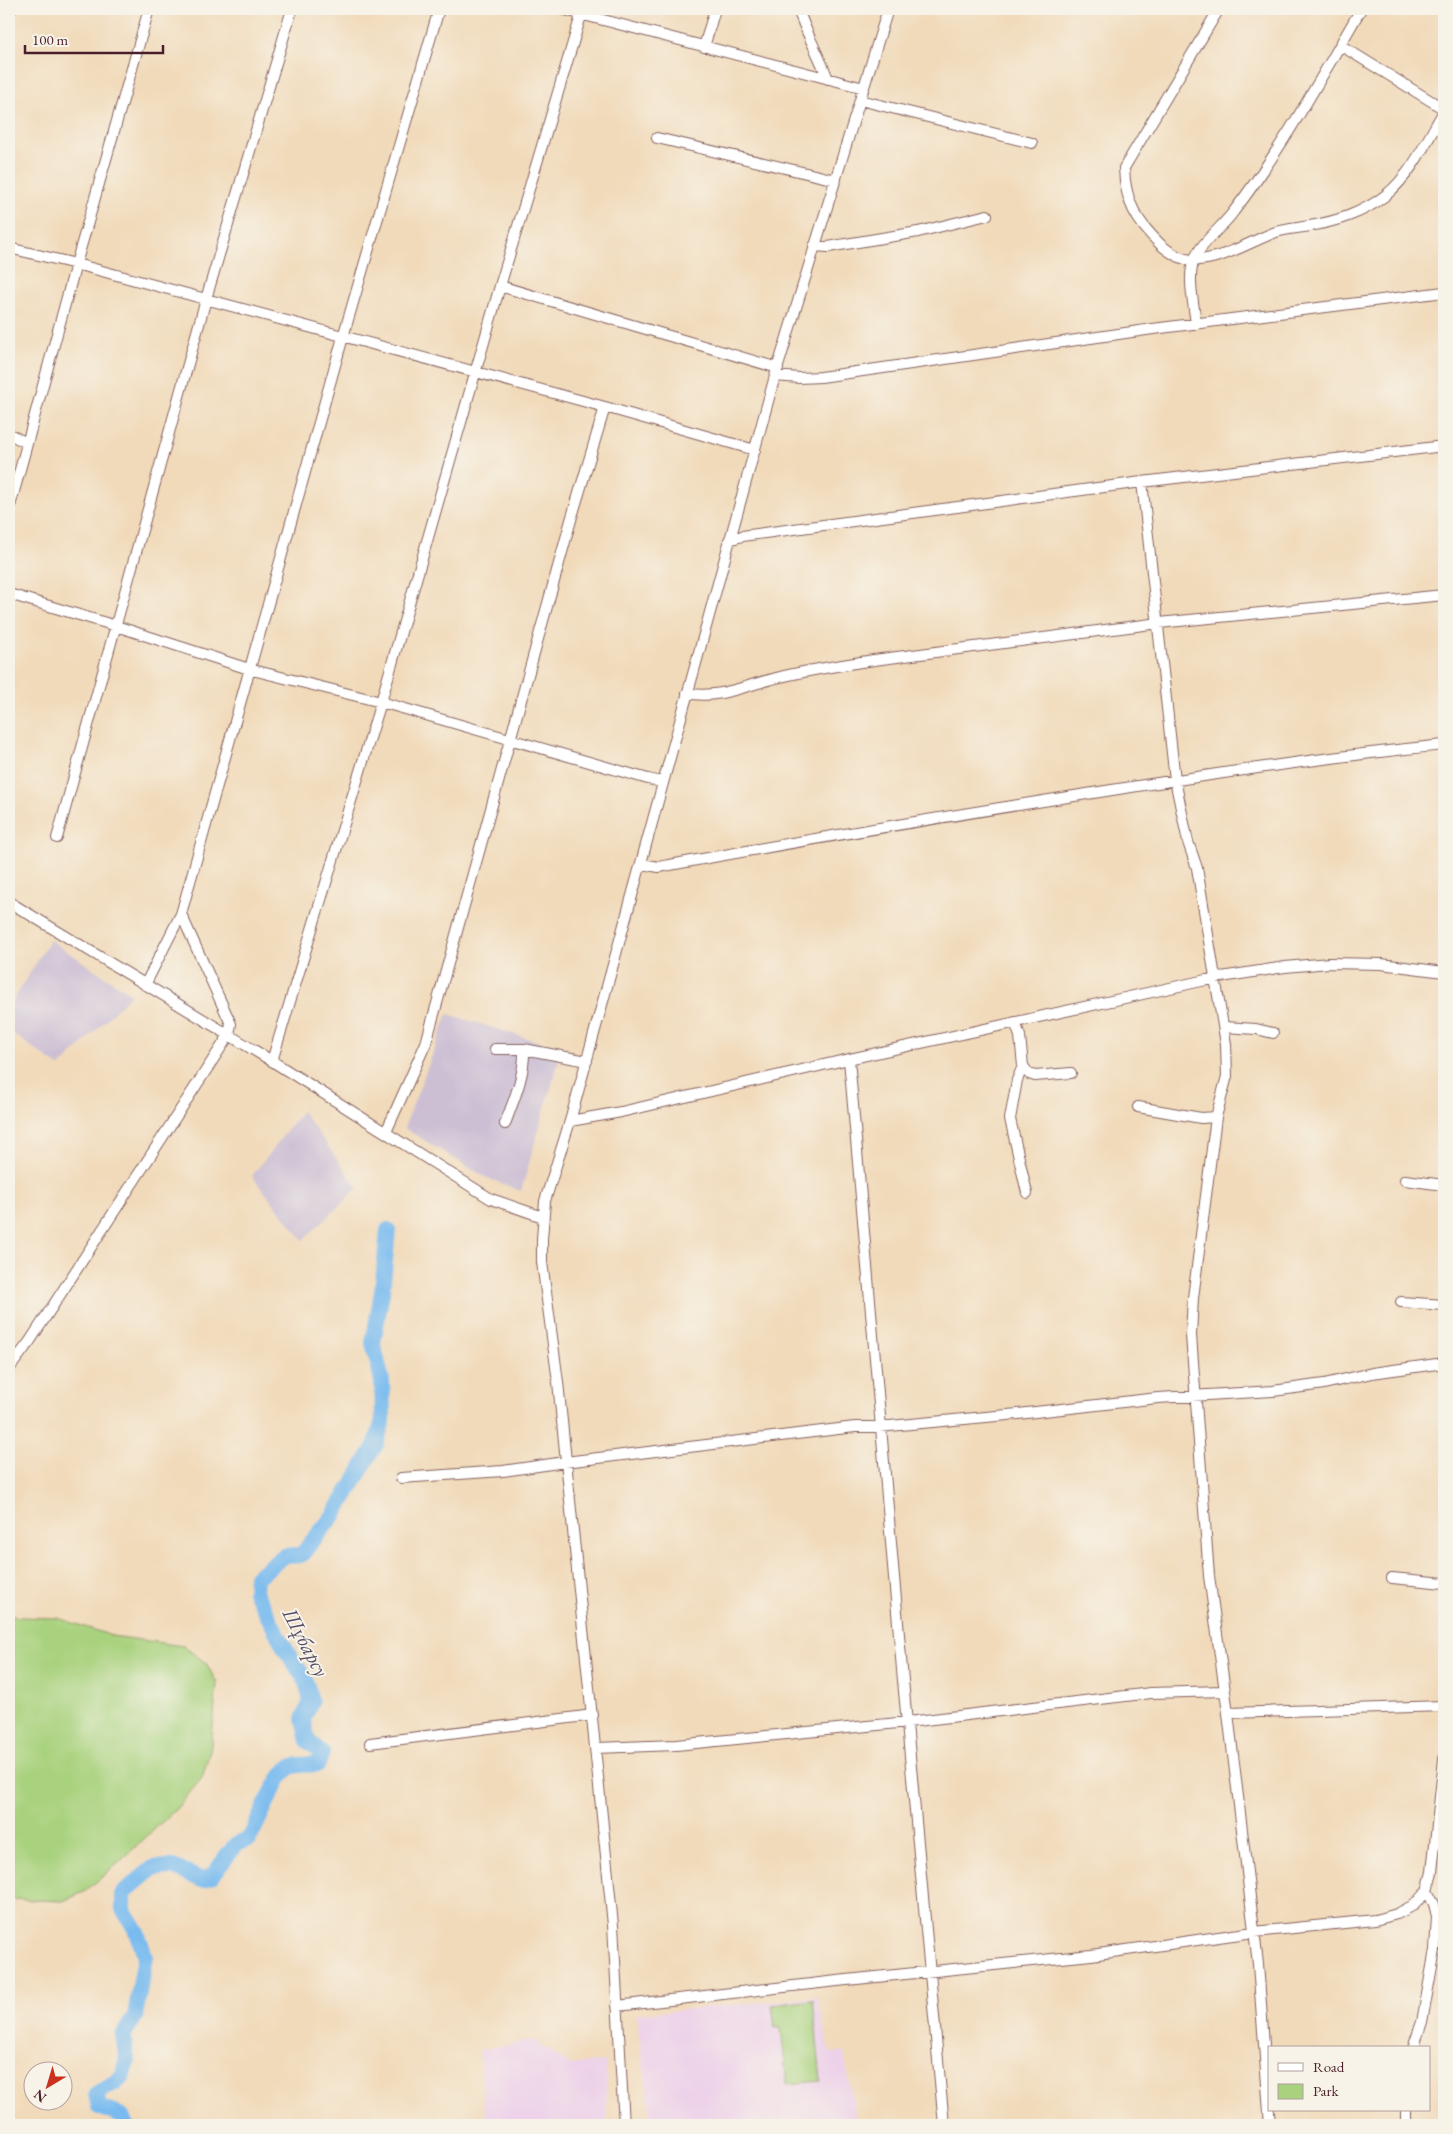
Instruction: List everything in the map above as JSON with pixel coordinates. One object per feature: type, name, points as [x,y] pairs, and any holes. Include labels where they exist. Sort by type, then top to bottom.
[{"type":"street","points":[[9,14],[10,9]]},
{"type":"street","points":[[9,510],[76,264],[149,9]]},
{"type":"street","points":[[58,838],[206,299],[292,9]]},
{"type":"street","points":[[145,985],[180,914],[343,337],[439,9]]},
{"type":"street","points":[[561,9],[582,12],[704,47],[864,88]]},
{"type":"street","points":[[704,47],[715,9]]},
{"type":"street","points":[[798,9],[804,27],[821,59],[828,79]]},
{"type":"street","points":[[624,2125],[614,1924],[558,1382],[542,1262],[543,1217],[550,1182],[587,1061],[776,372],[888,9]]},
{"type":"street","points":[[1219,9],[1124,168],[1125,185],[1132,208],[1140,223],[1167,250],[1180,258],[1194,260],[1214,256],[1246,246],[1277,232],[1352,216],[1402,182],[1444,110],[1340,46]]},
{"type":"street","points":[[1196,324],[1190,274],[1200,248],[1234,211],[1286,135],[1362,9]]},
{"type":"street","points":[[272,1061],[381,702],[477,372],[500,286],[582,12]]},
{"type":"street","points":[[860,100],[1032,143]]},
{"type":"street","points":[[656,138],[836,180]]},
{"type":"street","points":[[814,246],[828,247],[918,232],[987,215]]},
{"type":"street","points":[[9,248],[76,264],[477,372],[755,450]]},
{"type":"street","points":[[500,286],[799,378],[821,377],[1196,324],[1444,292]]},
{"type":"street","points":[[386,1132],[426,1042],[571,520],[605,407]]},
{"type":"street","points":[[9,434],[27,443]]},
{"type":"street","points":[[729,540],[751,535],[1142,482],[1444,446]]},
{"type":"street","points":[[1142,482],[1175,780],[1188,842],[1197,868],[1226,1044],[1227,1076],[1216,1117],[1193,1298],[1191,1335],[1209,1576],[1228,1713],[1254,1932],[1268,2101]]},
{"type":"street","points":[[9,594],[249,669],[381,702],[648,780],[662,782]]},
{"type":"street","points":[[687,693],[699,696],[712,695],[827,667],[1159,624],[1444,595]]},
{"type":"street","points":[[641,864],[659,867],[921,820],[1175,780],[1354,754],[1444,745]]},
{"type":"street","points":[[9,902],[272,1061],[491,1199],[543,1217]]},
{"type":"street","points":[[9,1369],[30,1341],[229,1035],[231,1024],[180,914]]},
{"type":"street","points":[[570,1121],[621,1112],[849,1059],[1215,978],[1285,967],[1328,963],[1381,964],[1444,972]]},
{"type":"street","points":[[1015,1022],[1020,1036],[1023,1066],[1017,1080],[1010,1119],[1027,1193]]},
{"type":"street","points":[[1224,1027],[1273,1033]]},
{"type":"street","points":[[495,1049],[524,1049],[587,1061]]},
{"type":"street","points":[[505,1124],[521,1079],[525,1061],[524,1049]]},
{"type":"street","points":[[849,1059],[879,1427],[908,1722],[944,2125]]},
{"type":"street","points":[[1023,1066],[1029,1074],[1035,1076],[1071,1073]]},
{"type":"street","points":[[1138,1106],[1201,1118],[1216,1117]]},
{"type":"street","points":[[1405,1180],[1444,1185]]},
{"type":"street","points":[[1401,1302],[1444,1305]]},
{"type":"street","points":[[401,1478],[504,1471],[855,1427],[879,1427],[1158,1398],[1281,1390],[1324,1384],[1372,1373],[1444,1363]]},
{"type":"street","points":[[1392,1578],[1444,1583]]},
{"type":"street","points":[[596,1748],[676,1745],[908,1722],[1151,1693],[1224,1691]]},
{"type":"street","points":[[1228,1713],[1444,1706]]},
{"type":"street","points":[[370,1743],[593,1715]]},
{"type":"street","points":[[617,2006],[1091,1955],[1254,1932],[1375,1920],[1397,1914],[1414,1905],[1427,1891],[1432,1872],[1444,1758]]},
{"type":"street","points":[[1415,2046],[1422,2022],[1435,1950],[1437,1916],[1434,1904],[1427,1891]]},
{"type":"street","points":[[1269,2112],[1270,2125]]},
{"type":"street","points":[[1406,2112],[1406,2125]]},
{"type":"shaded area","points":[[50,940],[131,994],[60,1067],[9,1031],[9,1007]]},
{"type":"shaded area","points":[[448,1014],[562,1049],[521,1191],[485,1177],[404,1128]]},
{"type":"shaded area","points":[[302,1111],[358,1188],[303,1240],[252,1176]]},
{"type":"shaded area","points":[[817,1997],[830,2053],[844,2052],[857,2125],[652,2125],[636,2014]]},
{"type":"shaded area","points":[[534,2040],[569,2065],[606,2061],[607,2125],[486,2125],[479,2050]]},
{"type":"green space","points":[[9,1615],[58,1618],[112,1636],[183,1646],[206,1663],[217,1683],[211,1746],[202,1778],[176,1809],[114,1867],[84,1892],[63,1901],[9,1899]]},
{"type":"green space","points":[[813,2000],[821,2081],[787,2084],[781,2027],[775,2027],[772,2005]]},
{"type":"waterway","name":"Шұбарсу","points":[[126,2125],[122,2116],[99,2107],[96,2094],[122,2078],[127,2060],[123,2035],[135,2017],[145,1956],[137,1932],[123,1909],[123,1893],[153,1868],[173,1867],[202,1880],[213,1875],[236,1844],[249,1839],[279,1779],[285,1772],[293,1766],[318,1764],[322,1753],[308,1741],[303,1719],[311,1701],[305,1679],[287,1652],[255,1592],[256,1577],[284,1556],[301,1555],[334,1515],[376,1444],[383,1420],[382,1381],[373,1343],[382,1292],[388,1230]]}]
